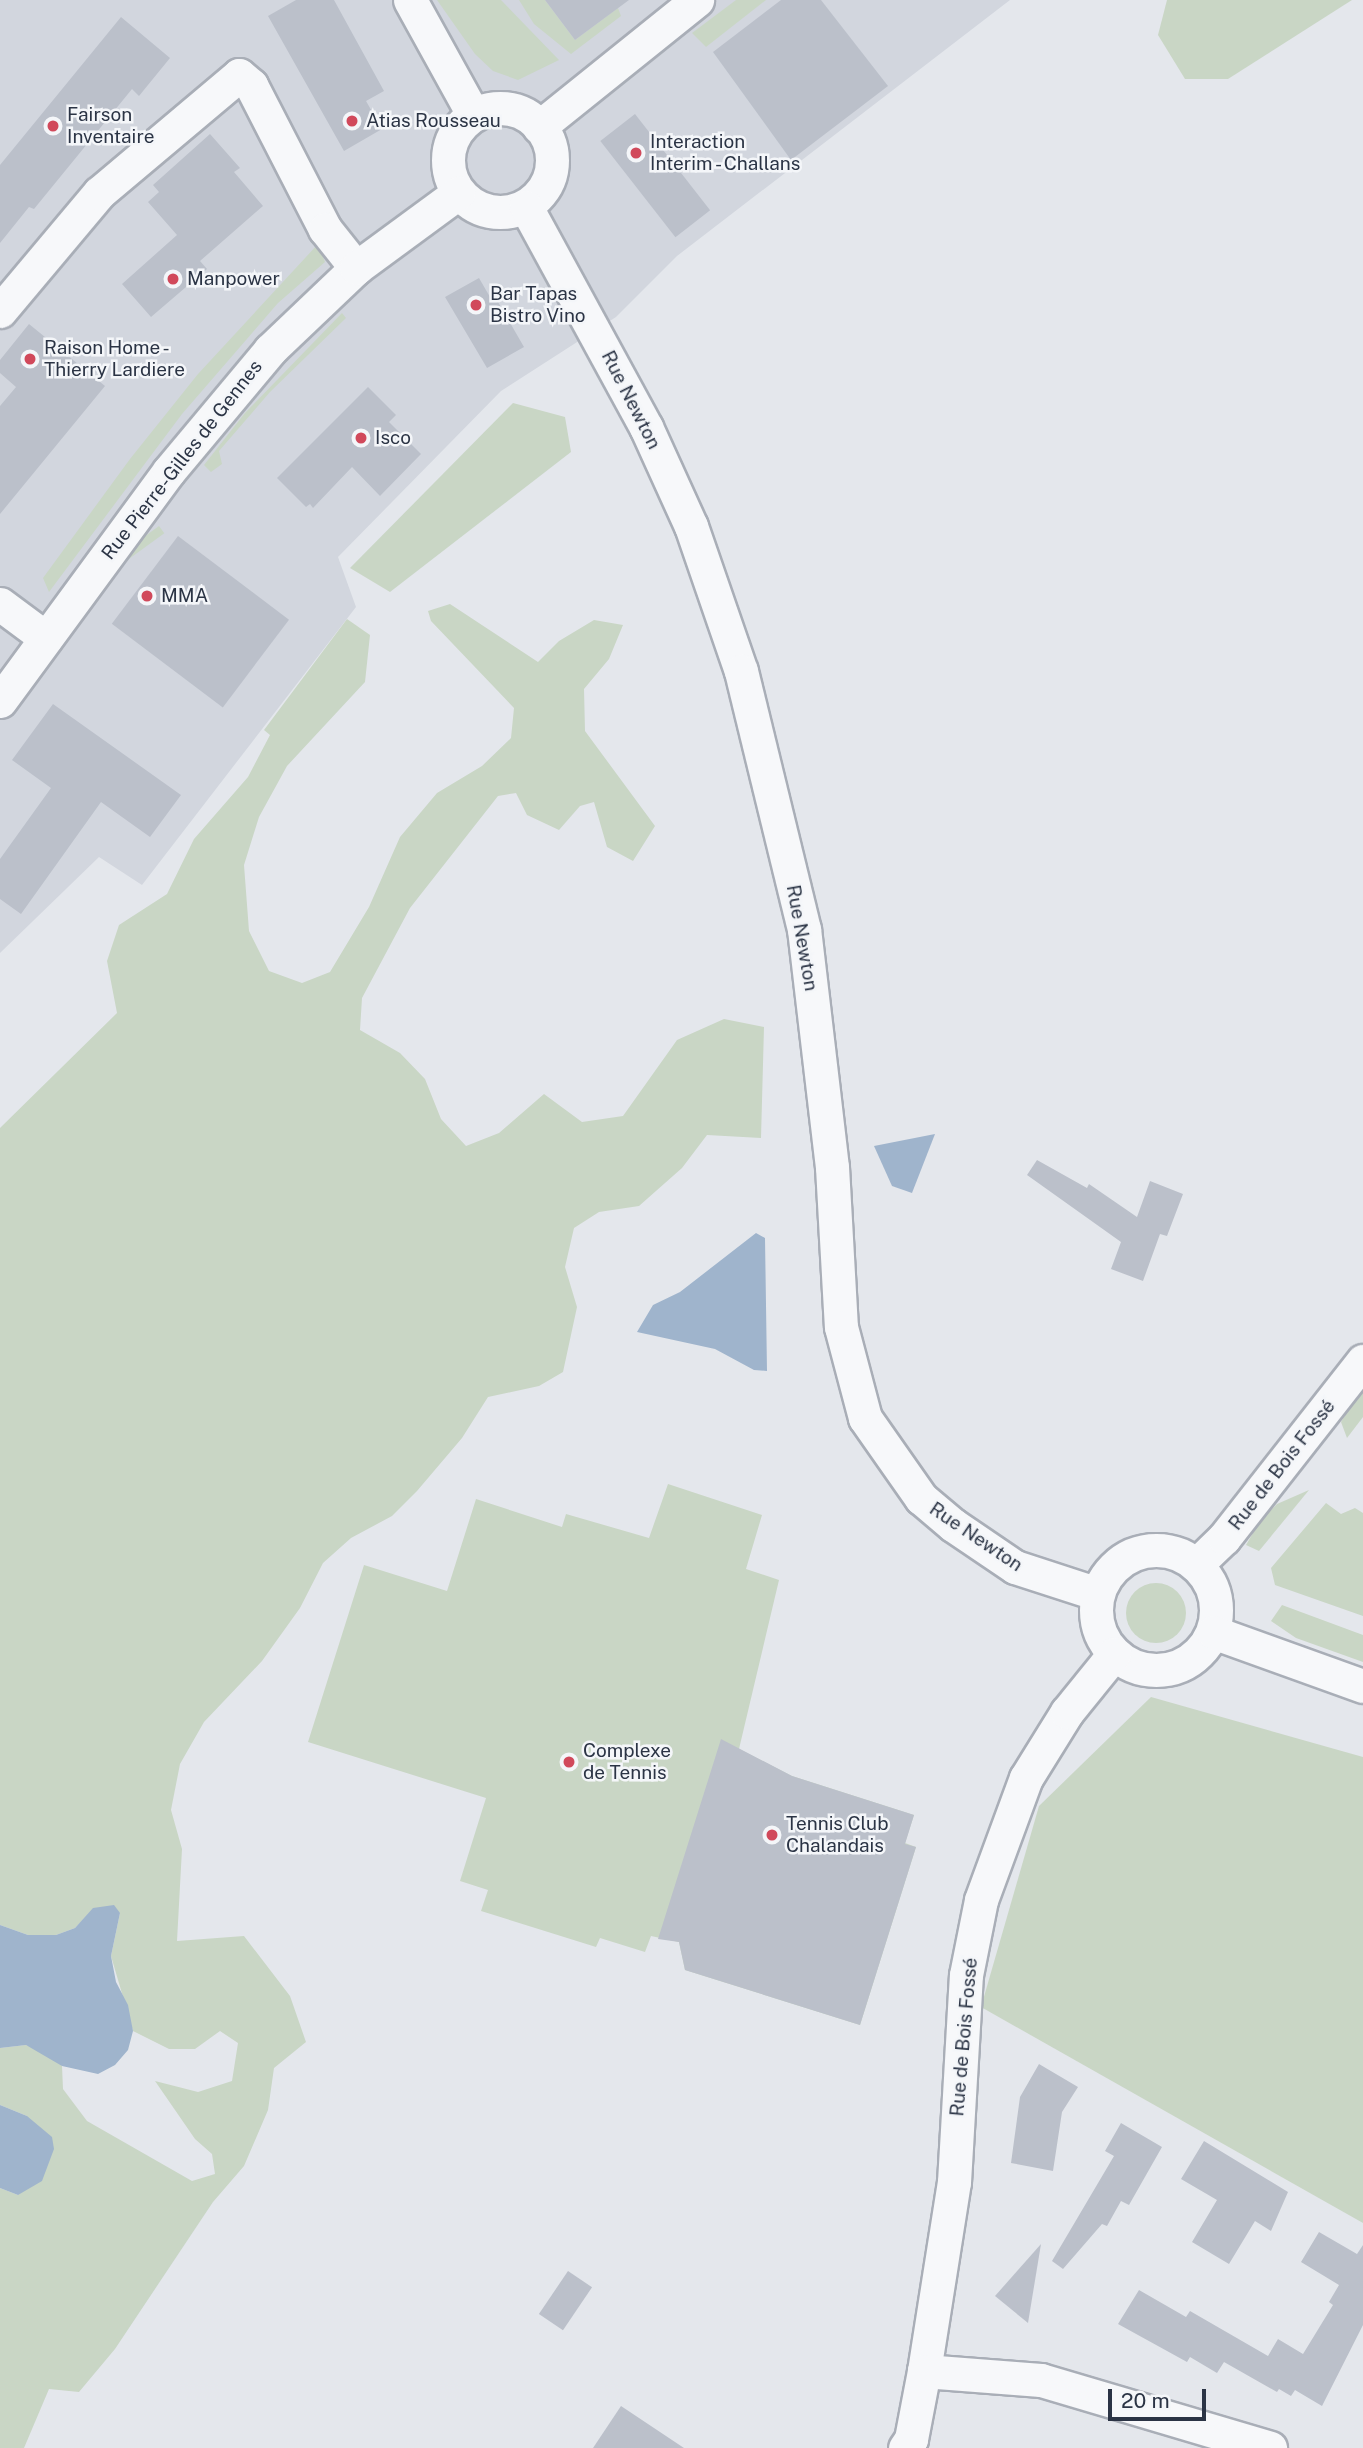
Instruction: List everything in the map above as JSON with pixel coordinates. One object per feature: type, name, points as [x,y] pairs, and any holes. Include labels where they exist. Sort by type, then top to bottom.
[{"type":"street","points":[[410,0],[473,114]]},
{"type":"street","points":[[539,127],[697,0]]},
{"type":"street","points":[[0,311],[99,193],[239,75],[251,85],[325,229],[356,268]]},
{"type":"street","points":[[498,107],[523,112],[539,127],[553,157],[547,186],[526,207],[502,213],[478,209],[458,193],[447,166],[453,136],[473,114],[498,107]]},
{"type":"street","name":"Rue Pierre-Gilles de Gennes","points":[[0,701],[209,421],[270,350],[356,268],[458,193]]},
{"type":"street","name":"Rue Newton","points":[[526,207],[646,427],[691,526],[741,671],[804,929],[832,1167],[841,1327],[865,1418],[920,1498],[953,1525],[1015,1567],[1098,1594]]},
{"type":"street","points":[[0,604],[46,638]]},
{"type":"street","name":"Rue de Bois Fossé","points":[[1196,1565],[1224,1538],[1363,1361]]},
{"type":"street","points":[[1151,1550],[1175,1553],[1196,1565],[1211,1584],[1217,1608],[1213,1632],[1200,1652],[1169,1668],[1134,1667],[1114,1654],[1101,1636],[1098,1594],[1109,1572],[1128,1557],[1151,1550]]},
{"type":"street","points":[[1213,1632],[1363,1686]]},
{"type":"street","name":"Rue de Bois Fossé","points":[[905,2448],[911,2439],[924,2371],[954,2182],[966,1975],[981,1900],[1026,1778],[1067,1713],[1114,1654]]},
{"type":"street","points":[[924,2371],[1041,2380],[1270,2448]]},
{"type":"shaded area","points":[[0,0],[1010,0],[677,256],[616,317],[501,391],[338,557],[356,607],[142,885],[99,857],[0,953]]},
{"type":"green space","points":[[437,0],[501,0],[559,60],[518,80],[493,71],[475,54]]},
{"type":"green space","points":[[519,0],[545,0],[575,40],[618,8],[621,16],[571,54],[534,24]]},
{"type":"green space","points":[[736,0],[766,0],[706,47],[692,33]]},
{"type":"green space","points":[[1167,0],[1352,0],[1228,79],[1185,79],[1158,35]]},
{"type":"green space","points":[[318,244],[325,262],[278,303],[182,414],[49,592],[43,578],[130,459],[198,374]]},
{"type":"green space","points":[[342,313],[346,318],[270,392],[219,451],[222,464],[211,472],[204,465],[245,413]]},
{"type":"green space","points":[[513,403],[565,417],[571,452],[390,592],[350,568]]},
{"type":"green space","points":[[159,526],[164,533],[77,597],[72,589]]},
{"type":"green space","points":[[450,604],[538,662],[559,641],[594,620],[623,625],[609,659],[584,689],[585,731],[655,826],[633,861],[607,847],[594,802],[580,806],[559,830],[527,815],[516,793],[498,796],[410,908],[362,998],[360,1030],[400,1053],[425,1079],[441,1119],[466,1146],[499,1133],[544,1094],[582,1122],[623,1116],[677,1040],[724,1019],[764,1027],[761,1138],[707,1135],[682,1168],[639,1206],[599,1212],[574,1228],[565,1267],[577,1307],[563,1372],[539,1386],[488,1397],[462,1438],[417,1491],[392,1516],[351,1538],[323,1563],[300,1608],[262,1661],[204,1722],[180,1764],[171,1810],[182,1849],[177,1941],[244,1936],[290,1996],[306,2042],[274,2068],[268,2110],[244,2166],[213,2202],[115,2349],[79,2392],[49,2389],[24,2448],[0,2448],[0,2188],[18,2195],[27,2116],[0,2105],[0,2048],[26,2045],[48,2054],[62,2066],[63,2089],[87,2121],[192,2181],[215,2174],[212,2154],[195,2139],[155,2081],[198,2092],[232,2081],[238,2043],[220,2031],[195,2049],[169,2049],[133,2031],[111,1956],[120,1913],[94,1908],[75,1928],[56,1935],[28,1935],[0,1925],[0,1128],[117,1013],[107,961],[119,925],[167,894],[194,839],[248,777],[270,735],[264,730],[347,619],[370,635],[365,682],[287,766],[259,817],[244,865],[249,931],[269,971],[302,983],[330,972],[369,907],[400,837],[437,793],[482,766],[511,738],[514,708],[431,621],[428,611]]},
{"type":"green space","points":[[1363,1386],[1363,1417],[1347,1438],[1341,1422]]},
{"type":"green space","name":"Complexe de Tennis","points":[[668,1484],[762,1515],[746,1569],[779,1580],[739,1749],[792,1776],[914,1815],[905,1843],[916,1847],[860,2025],[685,1970],[679,1942],[651,1936],[645,1952],[600,1938],[596,1947],[481,1911],[488,1890],[460,1881],[486,1798],[308,1742],[364,1565],[447,1591],[476,1499],[562,1527],[566,1514],[649,1538]]},
{"type":"green space","points":[[1309,1490],[1259,1551],[1246,1545],[1260,1521],[1277,1504]]},
{"type":"green space","points":[[1326,1503],[1341,1514],[1355,1508],[1363,1513],[1363,1616],[1275,1585],[1271,1568]]},
{"type":"green space","points":[[1150,1583],[1162,1583],[1181,1596],[1186,1613],[1184,1625],[1173,1638],[1162,1643],[1150,1643],[1131,1630],[1126,1619],[1126,1607],[1139,1588]]},
{"type":"green space","points":[[1282,1605],[1363,1635],[1363,1662],[1296,1638],[1271,1621]]},
{"type":"green space","points":[[1151,1697],[1363,1757],[1363,2223],[981,2007],[1039,1806]]},
{"type":"water","points":[[935,1134],[912,1193],[892,1186],[874,1146]]},
{"type":"water","points":[[756,1233],[765,1238],[767,1371],[754,1370],[715,1349],[637,1332],[653,1305],[680,1292]]},
{"type":"water","points":[[114,1905],[120,1913],[111,1956],[116,1982],[128,2005],[133,2031],[128,2050],[115,2065],[98,2074],[62,2066],[26,2045],[0,2048],[0,1925],[28,1935],[56,1935],[75,1928],[93,1908]]},
{"type":"water","points":[[0,2105],[27,2116],[52,2137],[54,2149],[42,2181],[18,2195],[0,2188]]},
{"type":"building","points":[[296,0],[334,0],[384,91],[366,101],[382,129],[344,151],[268,16]]},
{"type":"building","points":[[545,0],[629,0],[575,40]]},
{"type":"building","points":[[781,0],[821,0],[888,86],[791,160],[713,52]]},
{"type":"building","points":[[121,17],[170,58],[139,96],[132,89],[34,209],[29,207],[0,243],[0,165]]},
{"type":"building","points":[[635,114],[710,210],[675,237],[600,141]]},
{"type":"building","points":[[210,134],[240,168],[234,172],[263,206],[200,261],[207,269],[151,317],[122,284],[177,235],[148,202],[159,192],[153,185]]},
{"type":"building","points":[[479,278],[490,297],[494,295],[524,347],[487,368],[445,297]]},
{"type":"building","points":[[29,324],[105,386],[0,514],[0,406],[16,387],[0,373],[0,360]]},
{"type":"building","name":"Isco","points":[[368,387],[396,415],[389,422],[421,454],[380,496],[352,467],[313,508],[310,504],[306,507],[277,478]]},
{"type":"building","points":[[178,536],[289,620],[223,708],[112,624]]},
{"type":"building","points":[[53,704],[181,795],[150,837],[101,802],[21,914],[0,899],[0,859],[51,788],[12,760]]},
{"type":"building","points":[[1037,1160],[1087,1188],[1089,1184],[1137,1217],[1150,1181],[1183,1194],[1167,1236],[1160,1234],[1143,1281],[1111,1269],[1121,1242],[1027,1175]]},
{"type":"building","points":[[721,1739],[792,1776],[914,1815],[905,1844],[916,1847],[860,2025],[685,1970],[679,1942],[658,1939]]},
{"type":"building","points":[[1039,2064],[1078,2087],[1062,2112],[1053,2171],[1011,2163],[1020,2097]]},
{"type":"building","points":[[1121,2123],[1162,2147],[1129,2205],[1121,2201],[1107,2226],[1102,2224],[1063,2269],[1052,2261],[1114,2156],[1105,2151]]},
{"type":"building","points":[[1204,2141],[1288,2192],[1271,2231],[1255,2221],[1229,2264],[1192,2242],[1217,2200],[1181,2179]]},
{"type":"building","points":[[1319,2232],[1357,2254],[1363,2245],[1363,2325],[1322,2406],[1295,2390],[1291,2396],[1279,2389],[1277,2392],[1224,2362],[1217,2373],[1190,2357],[1187,2362],[1118,2324],[1139,2290],[1186,2317],[1190,2311],[1268,2356],[1278,2339],[1303,2354],[1333,2305],[1329,2302],[1339,2285],[1301,2262]]},
{"type":"building","points":[[1041,2244],[1028,2323],[995,2296]]},
{"type":"building","points":[[568,2271],[592,2287],[563,2330],[539,2314]]},
{"type":"building","points":[[621,2406],[684,2448],[593,2448]]},
{"type":"place","name":"Atias Rousseau","points":[[352,121]]},
{"type":"place","name":"Fairson Inventaire","points":[[53,126]]},
{"type":"place","name":"Interaction Interim - Challans","points":[[636,153]]},
{"type":"place","name":"Manpower","points":[[173,279]]},
{"type":"place","name":"Bar Tapas Bistro Vino","points":[[476,305]]},
{"type":"place","name":"Raison Home - Thierry Lardiere","points":[[30,359]]},
{"type":"place","name":"Isco","points":[[361,438]]},
{"type":"place","name":"MMA","points":[[147,596]]},
{"type":"place","name":"Complexe de Tennis","points":[[569,1762]]},
{"type":"place","name":"Tennis Club Chalandais","points":[[772,1835]]}]
